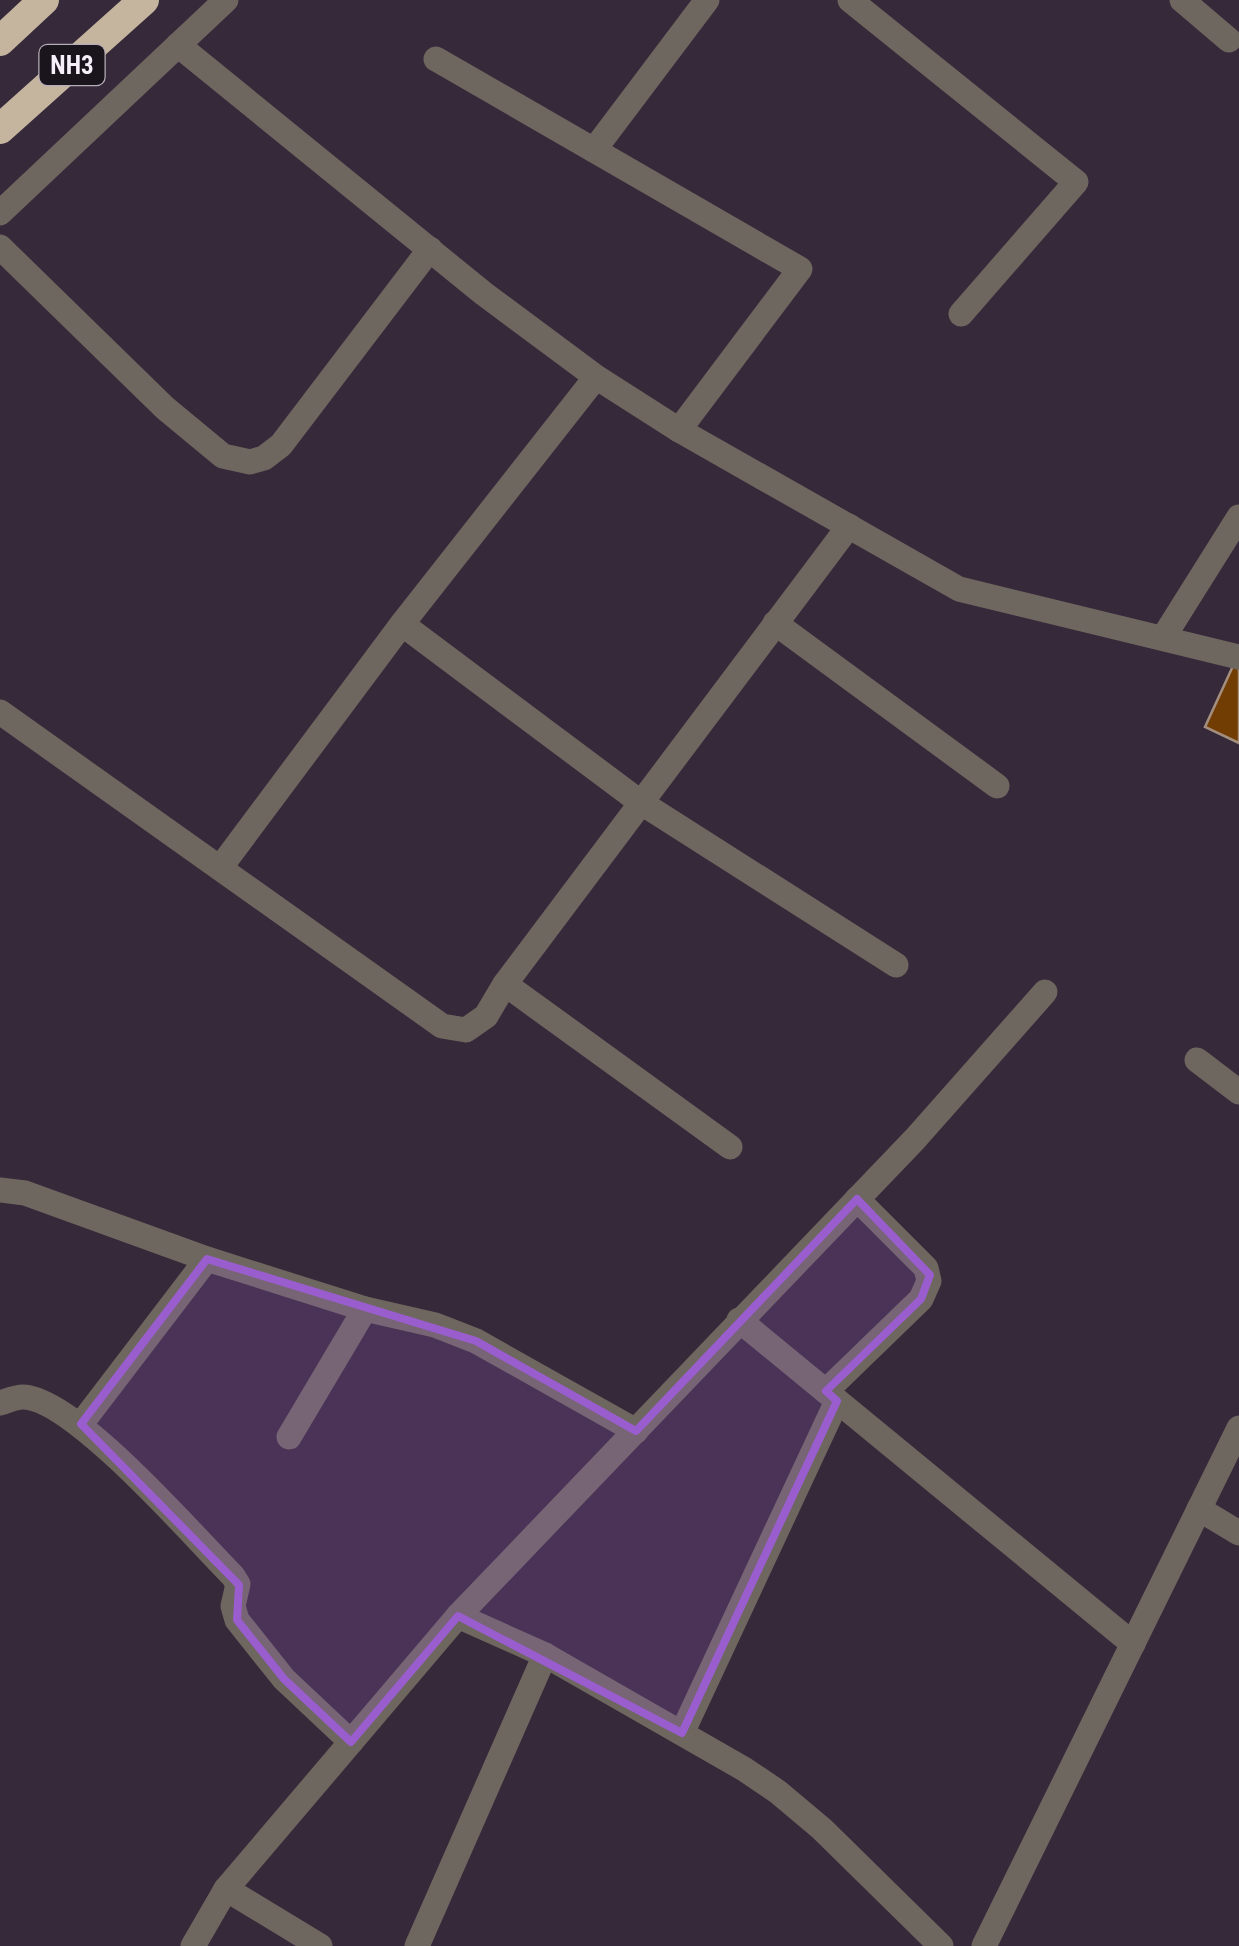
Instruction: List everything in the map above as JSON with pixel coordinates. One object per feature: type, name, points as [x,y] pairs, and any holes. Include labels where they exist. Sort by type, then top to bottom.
[{"type":"highway","name":"NH3","points":[[0,41],[44,0]]},
{"type":"highway","name":"NH3","points":[[0,129],[144,0]]},
{"type":"street","points":[[0,213],[226,0]]},
{"type":"street","points":[[594,150],[707,0]]},
{"type":"street","points":[[850,0],[1076,182],[961,314]]},
{"type":"street","points":[[1182,0],[1229,40]]},
{"type":"street","points":[[178,45],[430,250],[596,377],[679,430],[959,589],[1239,656]]},
{"type":"street","points":[[436,59],[800,269],[679,430]]},
{"type":"street","points":[[0,247],[165,408],[223,456],[250,462],[264,458],[281,445],[430,250]]},
{"type":"street","points":[[220,868],[402,624],[596,377]]},
{"type":"street","points":[[1162,638],[1239,516]]},
{"type":"street","points":[[0,712],[442,1026],[466,1030],[477,1024],[849,526]]},
{"type":"street","points":[[774,623],[997,786]]},
{"type":"street","points":[[402,624],[640,802],[896,965]]},
{"type":"street","points":[[505,984],[730,1147]]},
{"type":"street","points":[[192,1946],[226,1889],[458,1616],[857,1199],[1045,992]]},
{"type":"street","points":[[1197,1060],[1239,1092]]},
{"type":"street","points":[[0,1190],[43,1199],[207,1259],[476,1340],[636,1431]]},
{"type":"street","points":[[682,1733],[832,1396],[921,1300],[930,1282],[926,1268],[857,1199]]},
{"type":"street","points":[[81,1424],[207,1259]]},
{"type":"street","points":[[289,1437],[365,1309]]},
{"type":"street","points":[[739,1320],[1133,1644]]},
{"type":"street","points":[[0,1403],[24,1397],[81,1424],[233,1576],[238,1584],[233,1606],[238,1620],[284,1680],[351,1742]]},
{"type":"street","points":[[984,1946],[1239,1428]]},
{"type":"street","points":[[1199,1510],[1239,1533]]},
{"type":"street","points":[[458,1616],[545,1655],[778,1792],[822,1829],[941,1946]]},
{"type":"street","points":[[417,1946],[545,1655]]},
{"type":"street","points":[[226,1889],[320,1946]]},
{"type":"highlighted area","points":[[857,1199],[930,1275],[921,1299],[826,1391],[837,1401],[682,1733],[458,1616],[351,1742],[284,1679],[237,1620],[239,1585],[81,1424],[207,1259],[476,1341],[636,1431]]},
{"type":"building","points":[[1233,666],[1239,669],[1239,743],[1205,727]]}]
